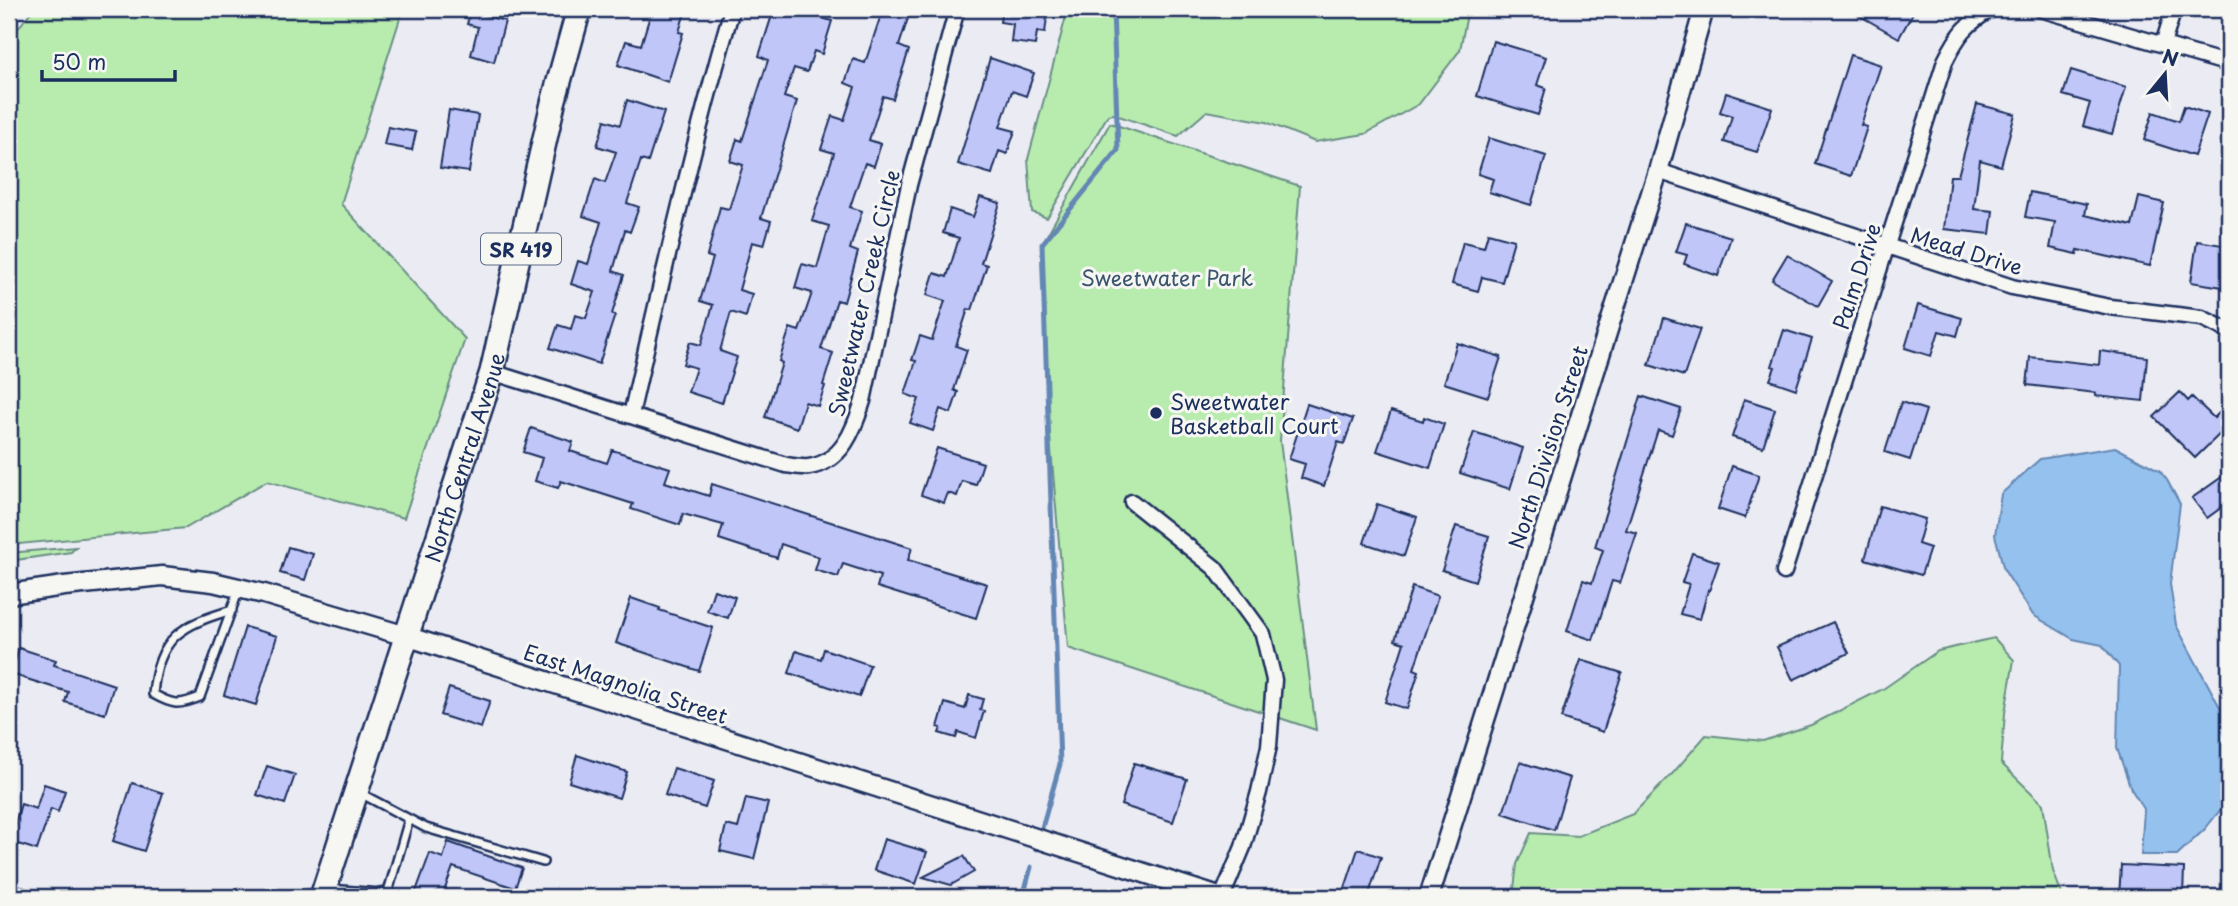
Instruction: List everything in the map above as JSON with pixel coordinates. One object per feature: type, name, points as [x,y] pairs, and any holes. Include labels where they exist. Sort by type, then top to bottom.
[{"type":"main road","name":"North Central Avenue","points":[[324,893],[492,372],[550,116],[579,9]]},
{"type":"street","points":[[631,415],[681,196],[732,9]]},
{"type":"street","name":"Sweetwater Creek Circle","points":[[492,372],[786,465],[808,467],[828,460],[844,446],[855,427],[863,401],[909,185],[957,9]]},
{"type":"street","name":"North Division Street","points":[[1429,897],[1658,171],[1704,9]]},
{"type":"street","name":"Palm Drive","points":[[1784,572],[1945,61],[1958,35],[1991,9]]},
{"type":"street","points":[[2040,9],[2229,64]]},
{"type":"street","points":[[2163,44],[2174,9]]},
{"type":"street","name":"Mead Drive","points":[[1658,171],[2012,287],[2110,307],[2202,318],[2229,331]]},
{"type":"street","points":[[1132,502],[1215,568],[1264,634],[1274,680],[1269,746],[1243,847],[1220,897]]},
{"type":"street","name":"East Magnolia Street","points":[[9,594],[162,576],[213,582],[264,594],[405,636],[1220,897]]},
{"type":"street","points":[[9,892],[26,897]]},
{"type":"lane","points":[[232,610],[198,620],[179,633],[164,649],[155,673],[153,694],[173,704],[187,703],[200,697],[232,610],[240,588]]},
{"type":"lane","points":[[356,791],[426,828],[543,862]]},
{"type":"lane","points":[[324,893],[388,892],[409,818]]},
{"type":"green space","points":[[33,9],[403,9],[341,204],[465,339],[404,518],[267,481],[186,528],[9,545],[9,40]]},
{"type":"green space","points":[[1068,9],[1468,9],[1460,50],[1419,104],[1365,134],[1315,142],[1266,122],[1207,111],[1178,136],[1113,114],[1108,115],[1047,218],[1032,212],[1028,159]]},
{"type":"green space","name":"Sweetwater Park","points":[[1110,123],[1300,186],[1280,441],[1316,730],[1068,648],[1048,414],[1042,244]]},
{"type":"green space","points":[[76,547],[71,552],[9,561],[9,553]]},
{"type":"green space","points":[[1994,638],[2014,660],[2005,713],[2001,763],[2043,804],[2053,871],[2063,897],[1513,897],[1517,864],[1531,833],[1578,836],[1633,814],[1706,735],[1763,741],[1811,725],[1883,689],[1938,651]]},
{"type":"water","points":[[2115,447],[2159,470],[2180,504],[2170,584],[2176,625],[2229,724],[2229,799],[2205,829],[2177,855],[2141,855],[2144,809],[2131,789],[2117,748],[2119,666],[2102,645],[2073,639],[2033,615],[2004,570],[1995,535],[2001,494],[2040,459]]},
{"type":"building","points":[[471,9],[486,9],[484,15],[505,21],[494,62],[471,55],[478,27],[467,24]]},
{"type":"building","points":[[652,9],[686,9],[679,32],[683,33],[668,82],[618,65],[626,41],[641,45]]},
{"type":"building","points":[[774,9],[792,9],[832,21],[822,54],[814,51],[807,72],[794,68],[784,97],[797,101],[761,218],[771,221],[764,245],[752,242],[739,290],[752,294],[746,317],[731,312],[720,351],[737,357],[722,403],[688,392],[696,368],[683,364],[690,342],[701,345],[713,305],[700,301],[713,258],[707,256],[720,207],[729,209],[743,165],[730,161],[737,139],[742,141],[768,60],[759,56]]},
{"type":"building","points":[[883,9],[911,9],[899,46],[909,50],[893,99],[883,96],[869,140],[881,144],[874,166],[865,163],[850,207],[862,211],[850,249],[858,252],[844,302],[837,300],[821,349],[833,353],[823,385],[825,386],[818,406],[805,402],[797,428],[765,417],[790,328],[799,331],[812,293],[795,288],[802,264],[817,268],[829,226],[812,221],[834,153],[821,149],[832,116],[844,120],[855,87],[845,83],[853,59],[865,63]]},
{"type":"building","points":[[1002,9],[1048,9],[1045,33],[1037,32],[1035,45],[1011,42],[1013,24],[1000,22]]},
{"type":"building","points":[[1848,9],[1915,9],[1899,38]]},
{"type":"building","points":[[1493,41],[1546,57],[1537,85],[1546,88],[1538,115],[1477,96]]},
{"type":"building","points":[[1850,55],[1881,65],[1861,125],[1867,127],[1851,176],[1815,164]]},
{"type":"building","points":[[990,58],[1034,73],[1026,96],[1012,91],[1000,127],[1015,131],[1007,154],[999,151],[992,174],[958,164]]},
{"type":"building","points":[[2071,70],[2126,87],[2112,134],[2083,126],[2090,103],[2063,95]]},
{"type":"building","points":[[1726,93],[1772,108],[1757,152],[1724,142],[1732,116],[1720,112]]},
{"type":"building","points":[[627,100],[664,112],[648,162],[641,160],[627,203],[639,207],[630,232],[625,230],[613,271],[624,275],[612,314],[615,315],[599,364],[550,348],[558,325],[571,329],[575,315],[586,318],[595,292],[571,284],[578,261],[588,264],[601,222],[583,216],[595,179],[605,183],[616,152],[597,146],[605,120],[620,125]]},
{"type":"building","points":[[1977,104],[2015,114],[2001,166],[1980,160],[1974,209],[1993,211],[1990,234],[1944,229],[1950,176],[1958,176]]},
{"type":"building","points":[[2184,106],[2208,114],[2194,156],[2144,140],[2153,112],[2179,121]]},
{"type":"building","points":[[449,110],[478,115],[469,172],[440,168]]},
{"type":"building","points":[[388,127],[416,132],[412,150],[384,145]]},
{"type":"building","points":[[1489,138],[1546,156],[1531,205],[1489,192],[1493,179],[1478,174]]},
{"type":"building","points":[[2030,192],[2087,204],[2085,215],[2132,226],[2139,197],[2164,203],[2150,266],[2078,250],[2077,254],[2050,248],[2055,222],[2025,217]]},
{"type":"building","points":[[980,197],[1000,203],[981,263],[987,265],[956,346],[967,350],[954,390],[958,392],[951,413],[940,409],[933,431],[910,423],[919,399],[905,394],[916,361],[912,360],[920,336],[932,340],[945,301],[927,295],[934,273],[947,277],[959,238],[943,233],[950,209],[973,217]]},
{"type":"building","points":[[1686,223],[1731,237],[1718,276],[1684,264],[1687,255],[1676,252]]},
{"type":"building","points":[[1488,233],[1514,240],[1502,282],[1482,277],[1478,291],[1452,284],[1463,242],[1484,247]]},
{"type":"building","points":[[2197,241],[2229,246],[2229,288],[2191,282]]},
{"type":"building","points":[[1787,255],[1832,281],[1818,306],[1772,280]]},
{"type":"building","points":[[1918,305],[1962,318],[1957,336],[1939,331],[1931,356],[1905,348]]},
{"type":"building","points":[[1664,318],[1700,329],[1684,376],[1649,365]]},
{"type":"building","points":[[1784,330],[1812,339],[1796,389],[1770,380]]},
{"type":"building","points":[[1457,343],[1501,357],[1488,397],[1444,383]]},
{"type":"building","points":[[2100,351],[2147,357],[2143,401],[2027,385],[2030,357],[2099,365]]},
{"type":"building","points":[[2180,392],[2188,401],[2192,397],[2214,418],[2229,403],[2229,425],[2195,458],[2154,417]]},
{"type":"building","points":[[1641,396],[1681,409],[1672,435],[1658,430],[1626,530],[1637,533],[1620,583],[1612,581],[1593,640],[1567,631],[1583,580],[1592,583],[1603,550],[1595,547]]},
{"type":"building","points":[[1744,399],[1775,409],[1763,447],[1732,437]]},
{"type":"building","points":[[1901,402],[1926,410],[1910,460],[1885,452]]},
{"type":"building","points":[[1307,404],[1353,419],[1344,444],[1338,442],[1324,486],[1301,478],[1305,464],[1289,459]]},
{"type":"building","points":[[1391,411],[1444,424],[1430,468],[1377,451]]},
{"type":"building","points":[[531,428],[573,442],[570,451],[607,463],[612,450],[670,468],[665,482],[709,496],[712,484],[912,548],[908,560],[987,584],[976,618],[877,587],[880,576],[843,564],[838,577],[815,570],[819,557],[781,544],[777,558],[719,539],[723,525],[683,514],[680,525],[631,509],[633,504],[561,481],[558,488],[535,481],[542,458],[523,452]]},
{"type":"building","points":[[1474,432],[1523,448],[1510,489],[1460,473]]},
{"type":"building","points":[[937,448],[983,463],[976,485],[962,481],[957,496],[948,493],[944,503],[921,495]]},
{"type":"building","points":[[1732,466],[1759,475],[1745,518],[1718,509]]},
{"type":"building","points":[[2229,472],[2229,502],[2207,518],[2192,498]]},
{"type":"building","points":[[1377,504],[1417,517],[1404,556],[1364,543]]},
{"type":"building","points":[[1880,506],[1925,519],[1918,544],[1930,548],[1921,575],[1865,559]]},
{"type":"building","points":[[1456,526],[1489,536],[1475,581],[1442,570]]},
{"type":"building","points":[[288,547],[313,554],[305,580],[280,573]]},
{"type":"building","points":[[1692,553],[1719,562],[1700,619],[1680,614],[1689,584],[1682,582]]},
{"type":"building","points":[[1412,587],[1438,596],[1414,669],[1419,671],[1407,709],[1385,702],[1404,643],[1395,640]]},
{"type":"building","points":[[714,590],[735,597],[728,618],[707,611]]},
{"type":"building","points":[[631,598],[713,628],[699,671],[616,643]]},
{"type":"building","points":[[1833,622],[1849,653],[1793,680],[1777,647]]},
{"type":"building","points":[[245,627],[277,636],[256,705],[224,695]]},
{"type":"building","points":[[19,648],[56,660],[54,665],[114,685],[105,714],[65,702],[68,692],[11,674]]},
{"type":"building","points":[[824,649],[870,665],[859,697],[789,673],[796,651],[821,659]]},
{"type":"building","points":[[1581,660],[1622,673],[1603,732],[1561,718]]},
{"type":"building","points":[[449,688],[490,701],[481,728],[440,715]]},
{"type":"building","points":[[969,695],[983,699],[980,710],[984,711],[976,738],[958,732],[956,738],[939,733],[941,728],[938,727],[945,703],[965,709]]},
{"type":"building","points":[[577,755],[627,772],[619,798],[569,782]]},
{"type":"building","points":[[1520,762],[1570,778],[1554,830],[1503,813]]},
{"type":"building","points":[[1134,763],[1187,779],[1173,822],[1121,805]]},
{"type":"building","points":[[267,766],[295,775],[285,804],[257,795]]},
{"type":"building","points":[[674,768],[714,781],[705,808],[665,795]]},
{"type":"building","points":[[132,783],[163,793],[144,851],[113,841]]},
{"type":"building","points":[[44,784],[65,791],[58,812],[51,809],[37,850],[9,841],[21,804],[36,809]]},
{"type":"building","points":[[746,798],[768,803],[754,859],[720,851],[726,825],[738,828]]},
{"type":"building","points":[[884,839],[927,852],[916,884],[874,870]]},
{"type":"building","points":[[448,842],[522,868],[515,888],[453,867],[442,897],[414,897],[430,853],[443,858]]},
{"type":"building","points":[[1358,849],[1381,857],[1368,897],[1342,897]]},
{"type":"building","points":[[964,856],[974,872],[951,885],[923,877]]},
{"type":"building","points":[[2121,865],[2184,868],[2183,897],[2119,897]]},
{"type":"waterway","points":[[1036,849],[1060,764],[1042,244],[1118,150],[1113,9]]},
{"type":"waterway","points":[[1023,897],[1031,867]]},
{"type":"place","name":"Sweetwater Basketball Court","points":[[1156,413]]}]
